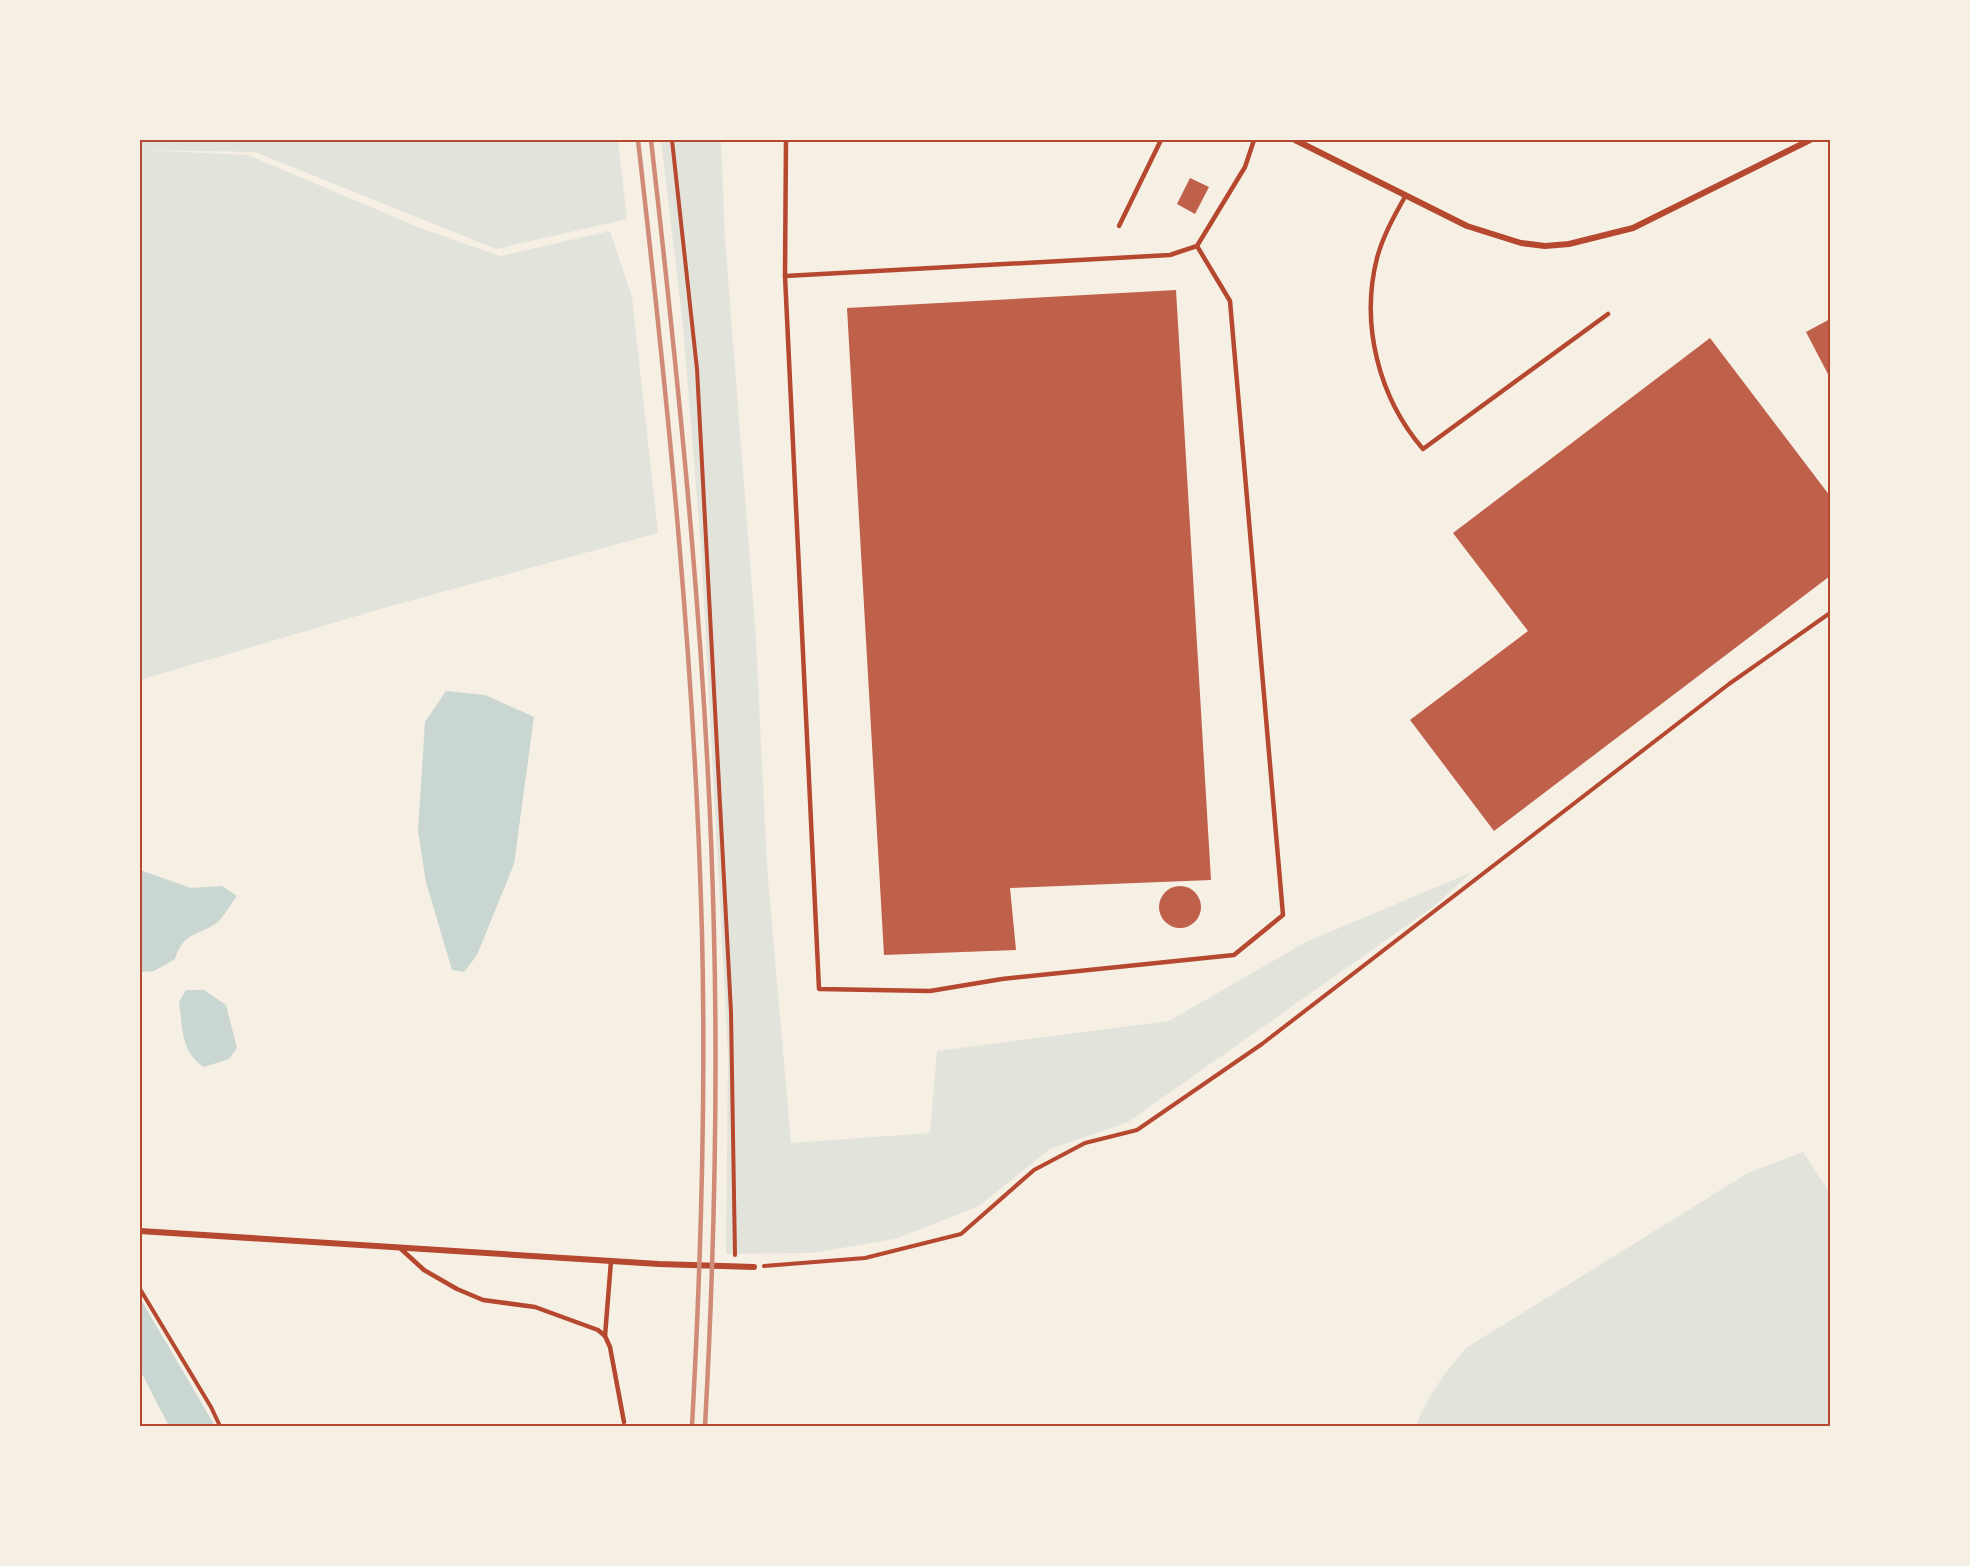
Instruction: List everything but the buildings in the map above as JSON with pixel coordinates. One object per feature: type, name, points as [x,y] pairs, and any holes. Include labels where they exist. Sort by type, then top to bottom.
[{"type":"street","points":[[1295,140],[1440,214],[1495,236],[1545,246],[1569,244],[1633,228],[1805,141]]},
{"type":"street","points":[[140,1231],[401,1249],[659,1264],[754,1267]]},
{"type":"lane","points":[[786,140],[785,276],[819,989],[930,991],[1002,979],[1234,955],[1283,915],[1230,301],[1197,246]]},
{"type":"lane","points":[[1119,226],[1161,140]]},
{"type":"lane","points":[[785,276],[1170,255],[1197,246],[1245,167],[1254,140]]},
{"type":"lane","points":[[1406,195],[1383,240],[1376,260],[1373,327],[1376,360],[1385,387],[1405,428],[1423,449],[1608,315]]},
{"type":"lane","points":[[401,1249],[424,1270],[457,1289],[483,1300],[535,1307],[598,1330],[605,1336],[610,1347],[624,1422]]},
{"type":"lane","points":[[605,1336],[611,1261]]},
{"type":"path","points":[[672,140],[697,369],[731,1012],[735,1266]]},
{"type":"path","points":[[754,1267],[865,1258],[961,1234],[1034,1170],[1085,1143],[1137,1130],[1262,1044],[1729,684],[1830,613]]},
{"type":"path","points":[[140,1289],[211,1407],[220,1426]]},
{"type":"shaded area","points":[[140,140],[618,140],[627,219],[496,249],[255,152],[140,150]]},
{"type":"shaded area","points":[[661,140],[721,140],[725,239],[756,639],[767,867],[791,1143],[930,1133],[937,1051],[1169,1021],[1306,942],[1472,872],[1433,907],[1128,1122],[1050,1149],[979,1206],[895,1239],[812,1253],[726,1254],[728,1054],[701,547],[683,326]]},
{"type":"shaded area","points":[[140,150],[248,155],[420,228],[500,256],[610,231],[632,297],[658,533],[384,608],[140,680]]},
{"type":"shaded area","points":[[446,691],[485,695],[534,717],[514,864],[477,955],[464,972],[452,970],[426,882],[418,831],[425,722]]},
{"type":"shaded area","points":[[140,870],[191,888],[222,886],[237,896],[220,920],[183,943],[175,959],[154,971],[140,972]]},
{"type":"shaded area","points":[[186,990],[204,990],[226,1005],[237,1048],[229,1059],[204,1067],[191,1054],[182,1030],[179,1002]]},
{"type":"shaded area","points":[[1803,1152],[1830,1193],[1830,1426],[1416,1426],[1437,1385],[1466,1348],[1748,1173]]},
{"type":"shaded area","points":[[140,1298],[215,1426],[169,1426],[140,1370]]},
{"type":"railway","points":[[638,140],[679,536],[698,834],[702,934],[703,1119],[692,1426]]},
{"type":"railway","points":[[651,140],[692,536],[711,834],[715,1118],[713,1242],[705,1426]]}]
